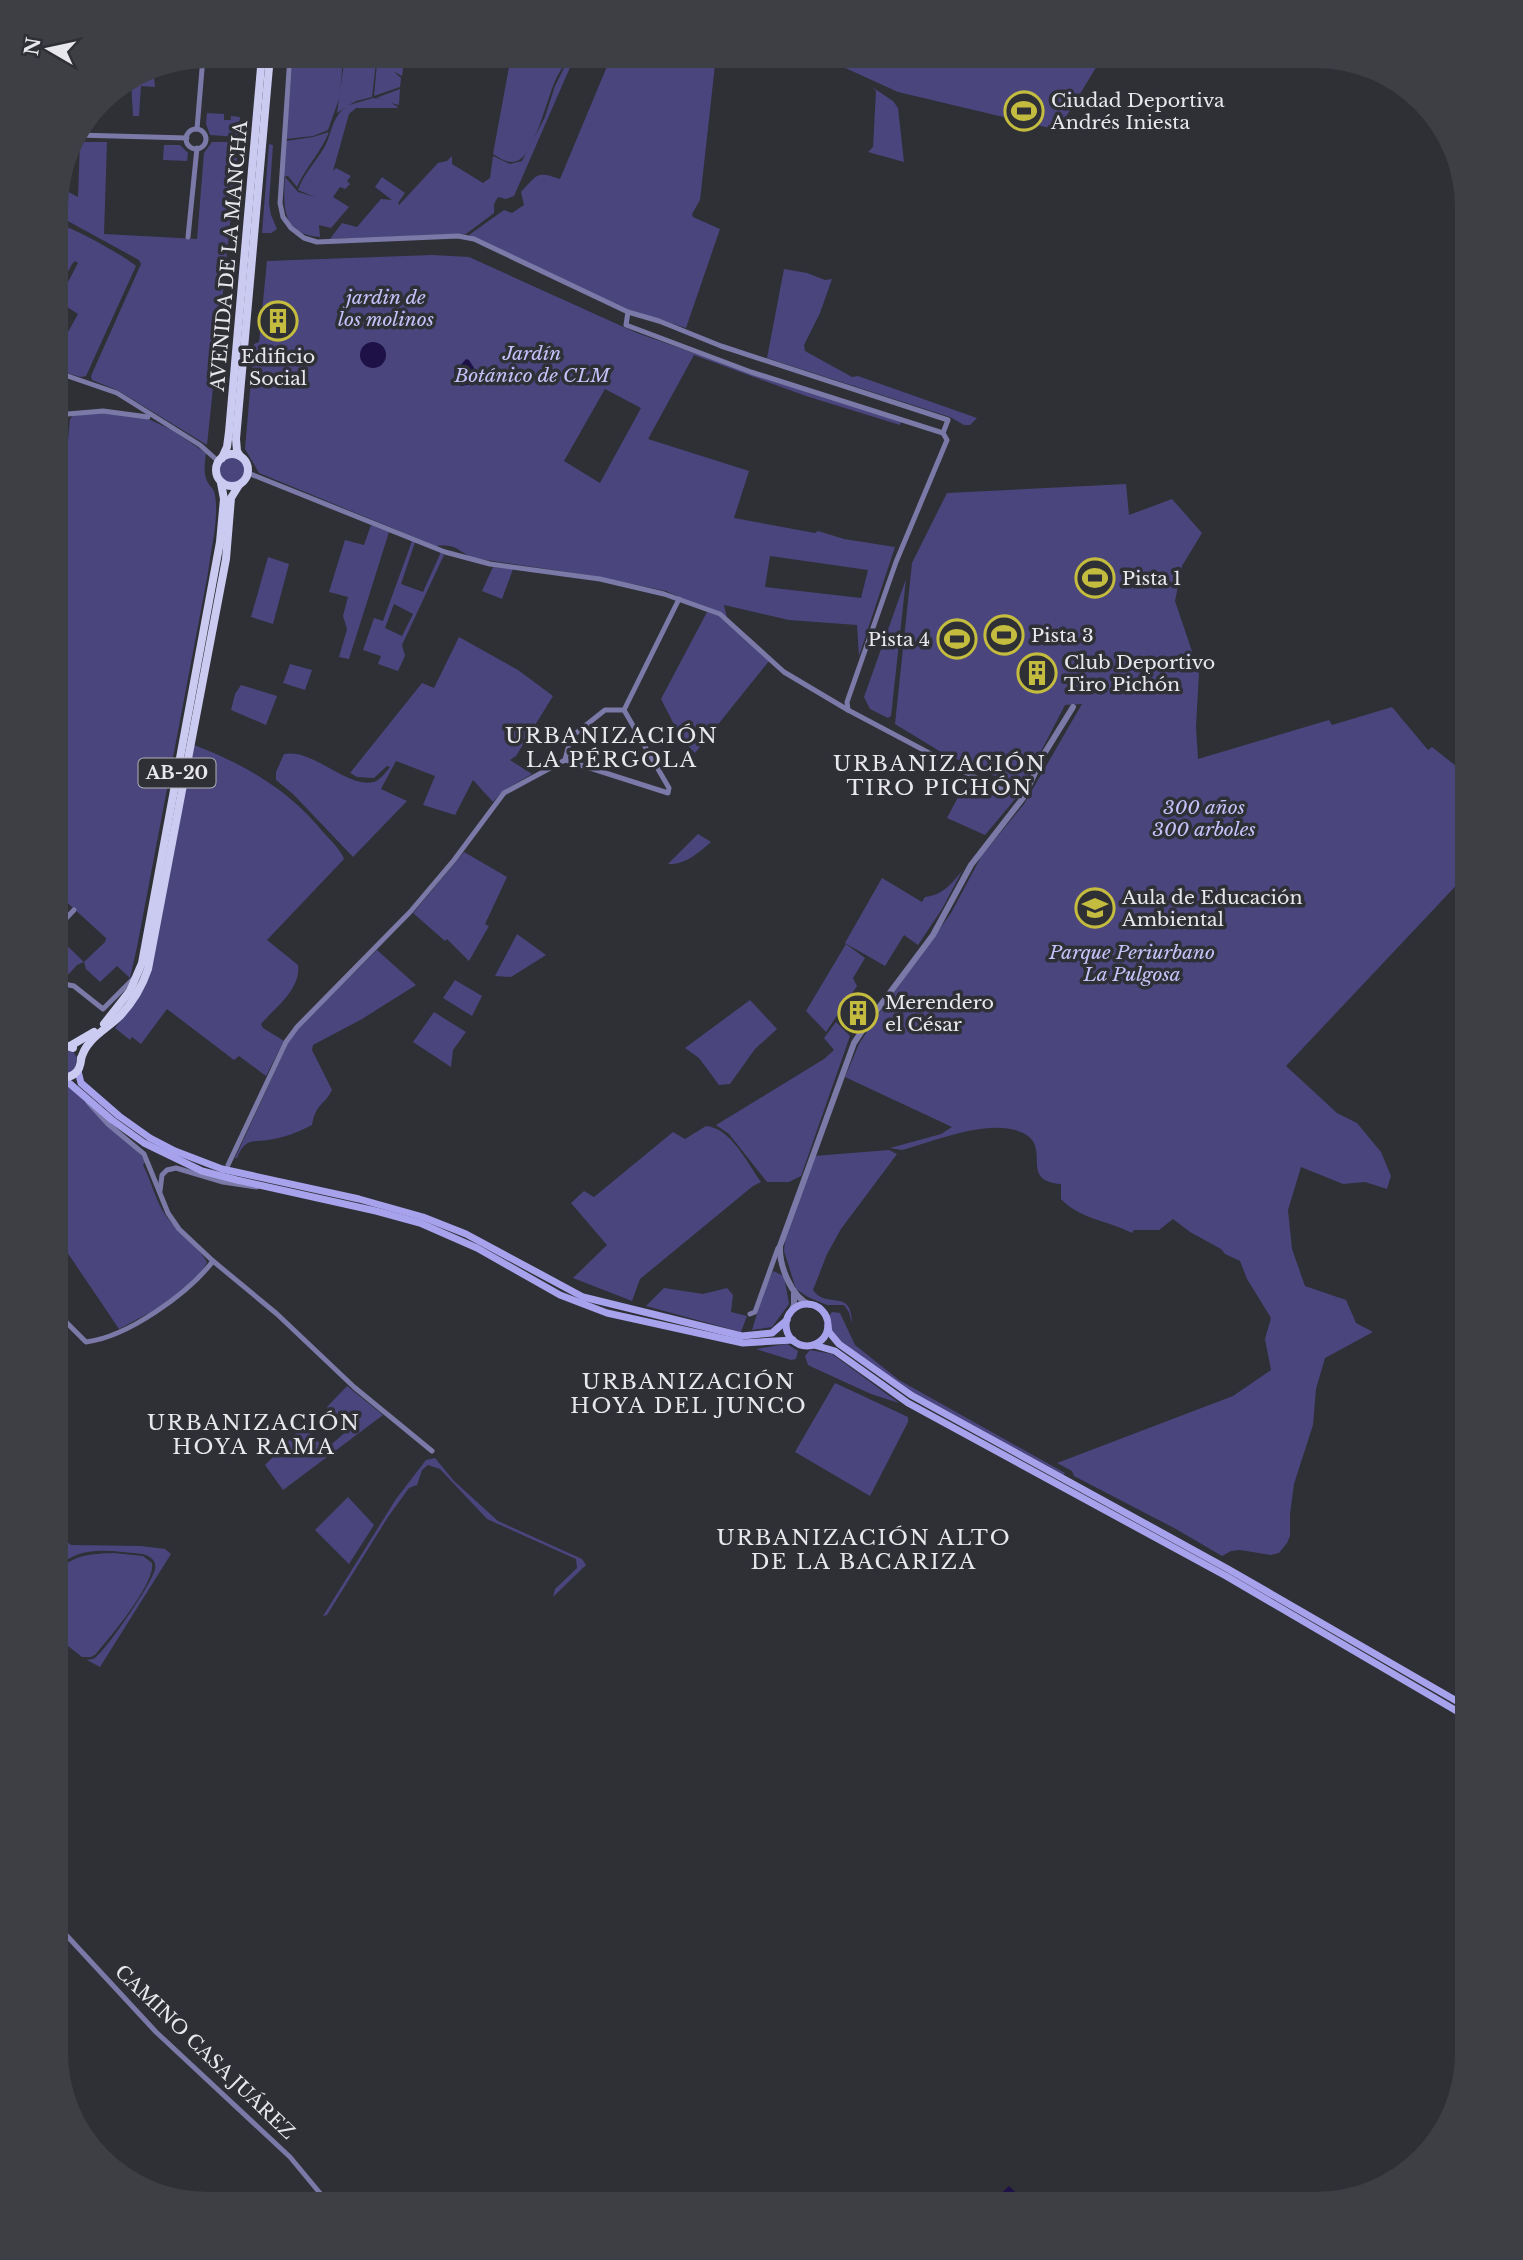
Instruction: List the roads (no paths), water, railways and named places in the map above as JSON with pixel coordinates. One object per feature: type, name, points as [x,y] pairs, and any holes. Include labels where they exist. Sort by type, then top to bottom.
[{"type":"main road","name":"AVENIDA DE LA MANCHA","points":[[220,459],[228,438],[261,69]]},
{"type":"main road","name":"AVENIDA DE LA MANCHA","points":[[240,456],[237,451],[237,432],[269,69]]},
{"type":"main road","points":[[220,459],[230,454],[240,456],[246,463],[248,473],[239,485],[229,487],[221,483]]},
{"type":"main road","name":"AB-20","points":[[70,1044],[107,1021],[136,982],[142,963],[219,554],[224,499],[215,470],[220,459]]},
{"type":"main road","name":"AB-20","points":[[70,1044],[111,1024],[130,1004],[148,969],[226,559],[230,502],[239,485]]},
{"type":"main road","points":[[70,1044],[81,1060]]},
{"type":"main road","points":[[70,1044],[84,1050],[78,1071],[81,1083],[136,1129],[175,1151],[222,1169],[359,1199],[423,1217],[466,1234],[583,1297],[742,1336],[772,1333],[798,1307],[810,1304],[823,1312],[829,1332],[839,1344],[911,1395],[1228,1569],[1455,1700]]},
{"type":"main road","points":[[69,1076],[78,1071]]},
{"type":"main road","points":[[69,1084],[127,1131],[157,1150],[202,1171],[376,1210],[421,1223],[477,1248],[560,1295],[607,1313],[743,1343],[793,1340],[803,1345],[835,1351],[908,1403],[1226,1576],[1455,1710]]},
{"type":"main road","points":[[788,1317],[787,1330],[793,1340]]},
{"type":"main road","points":[[814,1345],[824,1337],[828,1326]]},
{"type":"street","points":[[197,129],[202,69]]},
{"type":"street","points":[[289,69],[279,194],[283,217],[300,235],[312,241],[327,243],[446,236],[474,239],[628,312],[659,321],[721,346],[948,420],[943,433]]},
{"type":"street","points":[[197,129],[205,133],[206,139],[202,147],[197,148],[189,145],[187,138],[191,130],[197,129]]},
{"type":"street","points":[[89,135],[187,138]]},
{"type":"street","points":[[188,237],[197,148]]},
{"type":"street","points":[[628,312],[626,325],[751,372],[943,433],[947,440],[896,562],[847,702],[848,710]]},
{"type":"street","points":[[69,376],[117,393],[220,459]]},
{"type":"street","points":[[69,414],[103,411],[155,418]]},
{"type":"street","points":[[248,473],[445,552],[490,564],[600,579],[664,594],[720,614],[785,672],[848,710],[984,782],[1023,798]]},
{"type":"street","points":[[624,710],[678,600]]},
{"type":"street","points":[[750,1314],[755,1312],[855,1043],[867,1022],[933,935],[978,856],[1023,798],[1044,754],[1073,707]]},
{"type":"street","points":[[565,760],[571,737],[605,710],[624,710]]},
{"type":"street","points":[[228,1165],[286,1042],[410,912],[454,860],[504,793],[565,760],[668,793],[669,788],[624,710]]},
{"type":"street","points":[[69,916],[74,910]]},
{"type":"street","points":[[69,985],[75,986],[103,1009],[133,979]]},
{"type":"street","points":[[83,1095],[108,1124],[144,1154],[162,1201],[179,1229],[354,1387],[432,1451]]},
{"type":"street","points":[[162,1201],[159,1190],[161,1179],[167,1170],[172,1168],[180,1168],[223,1182],[264,1186]]},
{"type":"street","points":[[780,1242],[781,1266]]},
{"type":"street","points":[[68,1324],[86,1342],[105,1339],[155,1314],[190,1285],[213,1261]]},
{"type":"street","points":[[770,1270],[775,1262],[788,1276],[795,1301],[788,1317]]},
{"type":"street","points":[[794,1292],[802,1301],[810,1304]]},
{"type":"street","name":"CAMINO CASA JUÁREZ","points":[[68,1937],[156,2032],[290,2157],[318,2191]]},
{"type":"place","name":"Ciudad Deportiva Andrés Iniesta","points":[[1024,111]]},
{"type":"place","name":"Edificio Social","points":[[278,321]]},
{"type":"place","name":"Pista 1","points":[[1095,578]]},
{"type":"place","name":"Pista 3","points":[[1004,635]]},
{"type":"place","name":"Pista 4","points":[[957,639]]},
{"type":"place","name":"Club Deportivo Tiro Pichón","points":[[1037,673]]},
{"type":"place","name":"Aula de Educación Ambiental","points":[[1095,908]]},
{"type":"place","name":"Merendero el César","points":[[858,1013]]},
{"type":"district","name":"URBANIZACIÓN LA PÉRGOLA","points":[[612,748]]},
{"type":"district","name":"URBANIZACIÓN TIRO PICHÓN","points":[[940,776]]},
{"type":"district","name":"URBANIZACIÓN HOYA DEL JUNCO","points":[[689,1394]]},
{"type":"district","name":"URBANIZACIÓN HOYA RAMA","points":[[254,1435]]},
{"type":"district","name":"URBANIZACIÓN ALTO DE LA BACARIZA","points":[[864,1550]]},
{"type":"park label","name":"jardin de los molinos","points":[[386,308]]},
{"type":"park label","name":"Jardín Botánico de CLM","points":[[532,364]]},
{"type":"park label","name":"300 años 300 arboles","points":[[1204,818]]},
{"type":"park label","name":"Parque Periurbano La Pulgosa","points":[[1132,963]]}]
